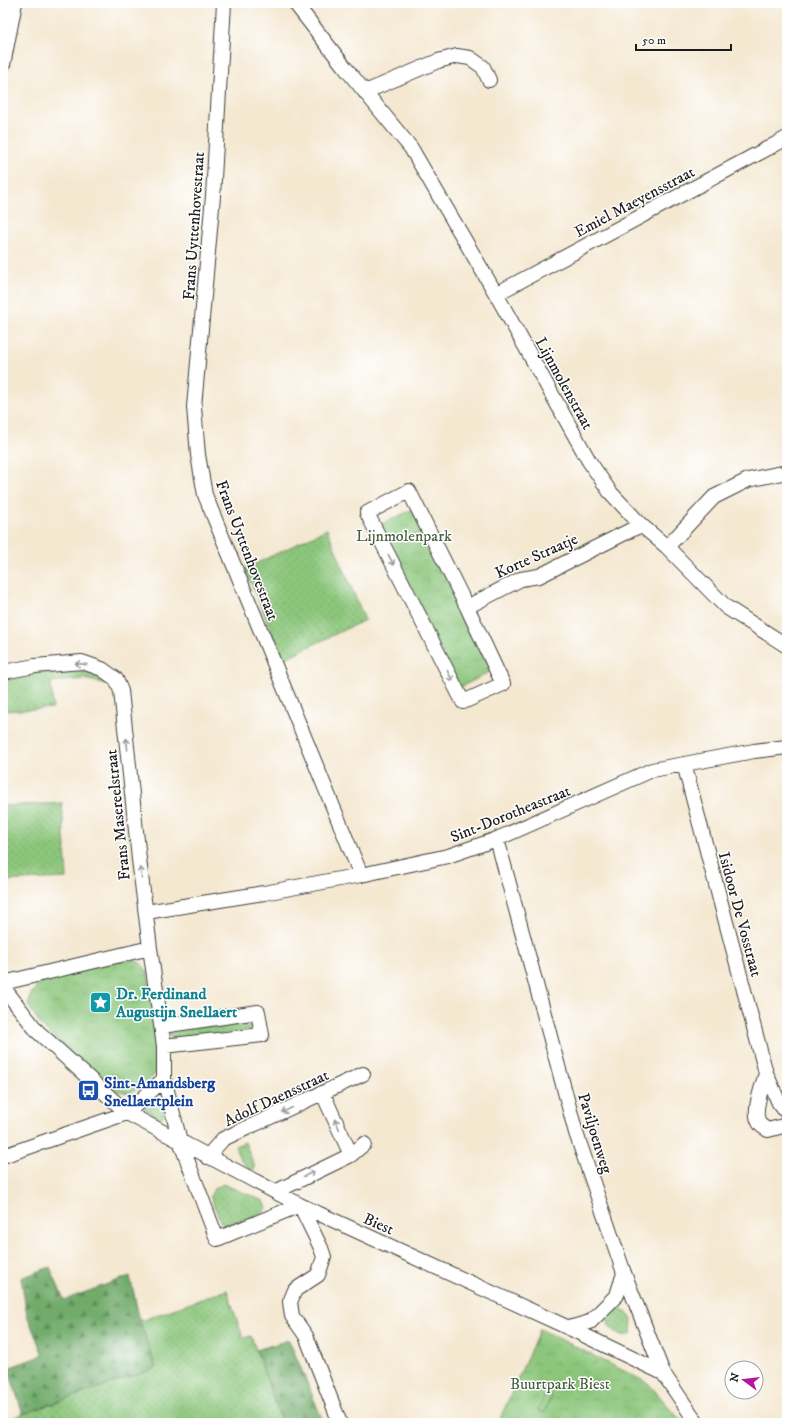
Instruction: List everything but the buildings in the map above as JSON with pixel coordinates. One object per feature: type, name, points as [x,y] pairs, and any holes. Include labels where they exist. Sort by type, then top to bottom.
[{"type":"street","points":[[3,65],[15,3]]},
{"type":"street","name":"Frans Uyttenhovestraat","points":[[224,3],[213,196],[194,407],[198,455],[205,495],[361,875]]},
{"type":"street","name":"Lijnmolenstraat","points":[[295,3],[411,148],[496,294],[589,461],[610,492],[726,607],[787,646]]},
{"type":"street","points":[[365,92],[438,61],[457,56],[470,58],[482,67],[489,80]]},
{"type":"street","name":"Emiel Maeyensstraat","points":[[496,294],[787,138]]},
{"type":"street","points":[[667,547],[714,497],[748,480],[787,472]]},
{"type":"street","points":[[409,491],[467,607],[503,684],[463,702],[367,512],[409,491]]},
{"type":"street","name":"Korte Straatje","points":[[467,607],[521,579],[539,576],[642,525]]},
{"type":"street","name":"Frans Masereelstraat","points":[[3,672],[35,666],[82,662],[102,669],[116,679],[121,691],[139,860],[162,1026],[164,1046],[164,1079],[180,1141],[217,1239],[300,1206]]},
{"type":"street","name":"Sint-Dorotheastraat","points":[[146,912],[264,893],[361,875],[448,856],[497,839],[652,770],[754,751],[787,747]]},
{"type":"street","name":"Isidoor De Vosstraat","points":[[684,764],[766,1073],[779,1103],[787,1113]]},
{"type":"street","name":"Paviljoenweg","points":[[497,839],[576,1133],[624,1272],[663,1374],[698,1423]]},
{"type":"street","points":[[3,983],[150,948]]},
{"type":"street","name":"Biest","points":[[3,987],[37,1031],[127,1113],[300,1206],[569,1328],[663,1374]]},
{"type":"street","points":[[162,1026],[258,1012],[262,1034],[164,1046]]},
{"type":"street","name":"Isidoor De Vosstraat","points":[[766,1073],[757,1107],[759,1124],[768,1130],[787,1125]]},
{"type":"street","name":"Adolf Daensstraat","points":[[207,1157],[224,1140],[364,1074]]},
{"type":"street","points":[[3,1156],[127,1113],[164,1079]]},
{"type":"street","points":[[323,1094],[351,1155]]},
{"type":"street","points":[[275,1192],[351,1155],[364,1144]]},
{"type":"street","points":[[300,1206],[324,1257],[318,1275],[294,1290],[290,1302],[292,1316],[306,1336],[340,1423]]},
{"type":"street","points":[[569,1328],[590,1322],[617,1294],[624,1272]]},
{"type":"green space","name":"Lijnmolenpark","points":[[413,509],[493,670],[459,688],[378,526]]},
{"type":"green space","points":[[327,529],[365,620],[283,659],[245,569]]},
{"type":"green space","points":[[81,668],[103,675],[112,685],[84,679],[51,682],[53,708],[3,711],[3,675]]},
{"type":"green space","points":[[62,803],[67,878],[3,881],[3,806]]},
{"type":"green space","points":[[114,960],[138,961],[148,973],[160,1061],[157,1072],[145,1084],[129,1093],[118,1091],[103,1085],[41,1026],[28,1005],[31,994],[42,980]]},
{"type":"green space","points":[[255,1019],[256,1030],[171,1040],[170,1029]]},
{"type":"green space","points":[[153,1098],[159,1099],[163,1103],[164,1115],[160,1119],[145,1109],[145,1104]]},
{"type":"green space","points":[[245,1142],[255,1168],[252,1172],[240,1157],[235,1146]]},
{"type":"green space","points":[[223,1184],[264,1201],[267,1207],[264,1212],[237,1224],[227,1226],[221,1223],[210,1196],[214,1189]]},
{"type":"green space","points":[[50,1267],[64,1300],[130,1276],[140,1321],[156,1368],[23,1414],[8,1368],[43,1355],[27,1315],[21,1278]]},
{"type":"green space","points":[[227,1290],[243,1338],[251,1336],[282,1423],[3,1423],[3,1421],[156,1368],[140,1321]]},
{"type":"green space","points":[[619,1308],[625,1311],[632,1319],[631,1334],[620,1335],[608,1324],[608,1317],[613,1310]]},
{"type":"green space","name":"Buurtpark Biest","points":[[540,1329],[648,1383],[683,1423],[498,1423]]},
{"type":"green space","points":[[289,1340],[324,1423],[282,1423],[256,1350]]},
{"type":"green space","points":[[546,1393],[551,1396],[544,1413],[538,1410]]},
{"type":"place","name":"Dr. Ferdinand Augustijn Snellaert","points":[[100,1002]]},
{"type":"place","name":"Sint-Amandsberg Snellaertplein","points":[[89,1091]]}]
